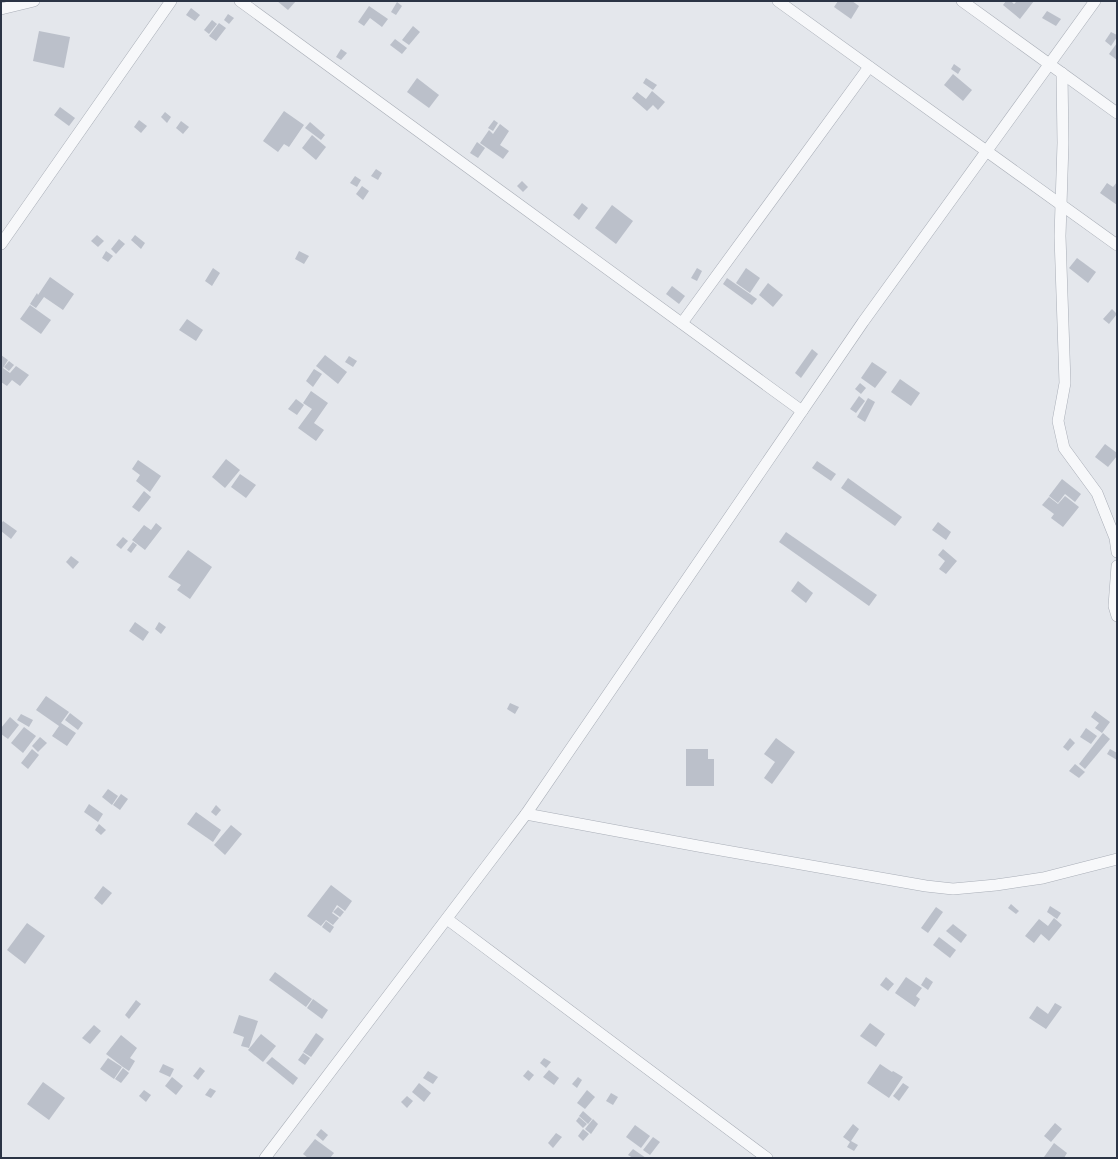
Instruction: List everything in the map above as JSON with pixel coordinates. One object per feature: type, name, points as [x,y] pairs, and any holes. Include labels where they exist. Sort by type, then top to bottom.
[{"type":"street","points":[[1,9],[34,1]]},
{"type":"street","points":[[1,244],[171,1]]},
{"type":"street","points":[[240,1],[802,411]]},
{"type":"street","points":[[778,1],[1117,245]]},
{"type":"street","points":[[962,1],[1117,113]]},
{"type":"street","points":[[265,1158],[526,814],[863,322],[1095,1]]},
{"type":"street","points":[[682,324],[869,67]]},
{"type":"street","points":[[1062,73],[1063,143],[1060,236],[1065,383],[1058,421],[1064,448],[1097,493],[1115,538],[1117,552]]},
{"type":"street","points":[[1117,566],[1114,606],[1117,616]]},
{"type":"street","points":[[526,814],[714,849],[926,886],[954,889],[1043,878],[1117,859]]},
{"type":"street","points":[[447,919],[767,1158]]},
{"type":"building","points":[[277,1],[296,1],[288,10]]},
{"type":"building","points":[[838,1],[852,1],[859,6],[851,19],[834,7]]},
{"type":"building","points":[[1006,1],[1011,1],[1014,4],[1017,1],[1034,1],[1020,19],[1003,5]]},
{"type":"building","points":[[397,2],[402,6],[396,15],[391,12]]},
{"type":"building","points":[[369,6],[388,19],[382,27],[370,18],[364,26],[358,22]]},
{"type":"building","points":[[191,8],[200,15],[195,21],[186,15]]},
{"type":"building","points":[[1047,11],[1061,19],[1056,26],[1042,18]]},
{"type":"building","points":[[228,14],[234,18],[229,24],[224,20]]},
{"type":"building","points":[[212,20],[217,24],[209,34],[204,30]]},
{"type":"building","points":[[219,23],[226,28],[216,41],[209,36]]},
{"type":"building","points":[[413,26],[420,32],[409,45],[402,40]]},
{"type":"building","points":[[39,31],[70,37],[64,68],[33,61]]},
{"type":"building","points":[[1111,32],[1117,35],[1117,37],[1111,46],[1105,41]]},
{"type":"building","points":[[395,39],[407,48],[402,54],[390,45]]},
{"type":"building","points":[[1117,43],[1117,60],[1109,54]]},
{"type":"building","points":[[341,49],[347,53],[341,60],[336,57]]},
{"type":"building","points":[[954,64],[961,69],[958,74],[951,69]]},
{"type":"building","points":[[953,74],[972,90],[963,101],[944,85]]},
{"type":"building","points":[[417,78],[439,95],[429,108],[407,92]]},
{"type":"building","points":[[646,78],[657,85],[653,90],[643,83]]},
{"type":"building","points":[[652,91],[665,102],[658,110],[653,105],[647,111],[632,98],[637,92],[646,99]]},
{"type":"building","points":[[60,107],[75,118],[69,126],[54,115]]},
{"type":"building","points":[[284,111],[304,125],[289,147],[284,144],[278,152],[263,141]]},
{"type":"building","points":[[165,112],[171,117],[167,123],[161,117]]},
{"type":"building","points":[[139,120],[147,126],[141,133],[134,127]]},
{"type":"building","points":[[494,120],[498,123],[493,131],[488,128]]},
{"type":"building","points":[[181,121],[189,127],[183,134],[176,128]]},
{"type":"building","points":[[310,122],[325,135],[321,140],[305,128]]},
{"type":"building","points":[[500,124],[509,131],[500,145],[509,151],[503,159],[480,143],[489,130],[493,134]]},
{"type":"building","points":[[312,135],[326,147],[316,160],[302,148]]},
{"type":"building","points":[[477,142],[485,148],[478,158],[470,153]]},
{"type":"building","points":[[376,169],[382,173],[378,180],[371,176]]},
{"type":"building","points":[[355,176],[361,180],[357,187],[350,183]]},
{"type":"building","points":[[522,181],[528,187],[523,192],[517,186]]},
{"type":"building","points":[[1117,182],[1117,205],[1100,193],[1107,183],[1113,187]]},
{"type":"building","points":[[362,186],[369,191],[363,200],[356,194]]},
{"type":"building","points":[[582,203],[588,208],[579,220],[573,215]]},
{"type":"building","points":[[612,205],[633,221],[616,244],[595,228]]},
{"type":"building","points":[[97,235],[104,241],[98,247],[91,241]]},
{"type":"building","points":[[135,235],[145,243],[141,249],[131,240]]},
{"type":"building","points":[[119,239],[125,244],[116,254],[111,249]]},
{"type":"building","points":[[106,251],[113,256],[108,262],[102,258]]},
{"type":"building","points":[[299,251],[309,256],[304,264],[295,259]]},
{"type":"building","points":[[1077,258],[1096,272],[1088,283],[1069,268]]},
{"type":"building","points":[[213,268],[220,273],[212,286],[205,281]]},
{"type":"building","points":[[697,268],[702,271],[697,281],[691,278]]},
{"type":"building","points":[[746,268],[760,278],[750,293],[736,283]]},
{"type":"building","points":[[50,277],[74,294],[63,310],[44,297],[36,308],[30,304]]},
{"type":"building","points":[[727,278],[757,299],[752,305],[723,284]]},
{"type":"building","points":[[768,283],[783,295],[773,307],[759,295]]},
{"type":"building","points":[[672,286],[685,296],[679,304],[666,294]]},
{"type":"building","points":[[30,305],[51,320],[41,334],[20,319]]},
{"type":"building","points":[[1112,309],[1117,314],[1109,324],[1103,319]]},
{"type":"building","points":[[187,319],[203,330],[196,341],[179,330]]},
{"type":"building","points":[[812,349],[818,354],[801,378],[795,373]]},
{"type":"building","points":[[1,355],[8,360],[3,368],[10,373],[16,366],[29,375],[20,386],[12,380],[7,386],[1,382]]},
{"type":"building","points":[[325,355],[347,372],[338,384],[316,366]]},
{"type":"building","points":[[349,356],[357,361],[353,367],[345,362]]},
{"type":"building","points":[[9,361],[14,365],[9,371],[4,367]]},
{"type":"building","points":[[872,362],[887,372],[875,388],[861,378]]},
{"type":"building","points":[[314,369],[322,374],[313,387],[306,381]]},
{"type":"building","points":[[900,379],[920,393],[911,406],[891,392]]},
{"type":"building","points":[[860,383],[866,388],[861,394],[855,389]]},
{"type":"building","points":[[311,391],[328,403],[314,423],[324,430],[316,441],[298,428],[312,409],[303,403]]},
{"type":"building","points":[[859,396],[865,401],[856,413],[850,409]]},
{"type":"building","points":[[868,398],[875,402],[865,422],[857,417]]},
{"type":"building","points":[[296,399],[304,405],[297,415],[288,409]]},
{"type":"building","points":[[1105,444],[1117,453],[1117,456],[1108,467],[1095,457]]},
{"type":"building","points":[[226,459],[240,470],[225,488],[212,477]]},
{"type":"building","points":[[138,460],[161,476],[150,492],[136,481],[140,475],[132,469]]},
{"type":"building","points":[[817,461],[836,474],[831,481],[812,468]]},
{"type":"building","points":[[240,474],[256,485],[246,498],[231,487]]},
{"type":"building","points":[[848,478],[902,517],[895,526],[841,488]]},
{"type":"building","points":[[1062,479],[1081,494],[1075,502],[1065,494],[1058,503],[1049,496]]},
{"type":"building","points":[[144,491],[151,497],[139,512],[132,507]]},
{"type":"building","points":[[1065,496],[1079,507],[1063,527],[1051,518],[1054,514],[1042,505],[1049,497],[1058,504]]},
{"type":"building","points":[[3,521],[17,531],[11,539],[1,531],[1,524]]},
{"type":"building","points":[[938,522],[951,532],[946,540],[932,530]]},
{"type":"building","points":[[156,523],[162,528],[145,550],[132,540],[144,525],[151,530]]},
{"type":"building","points":[[786,532],[877,595],[869,606],[779,542]]},
{"type":"building","points":[[123,537],[128,541],[121,549],[116,545]]},
{"type":"building","points":[[133,542],[137,545],[131,553],[127,550]]},
{"type":"building","points":[[943,549],[957,561],[946,574],[939,569],[945,561],[938,555]]},
{"type":"building","points":[[188,550],[212,567],[190,599],[177,590],[181,585],[168,577]]},
{"type":"building","points":[[71,556],[79,562],[73,569],[66,562]]},
{"type":"building","points":[[798,581],[813,593],[806,603],[791,591]]},
{"type":"building","points":[[135,622],[149,632],[143,641],[129,631]]},
{"type":"building","points":[[159,622],[166,627],[161,634],[155,629]]},
{"type":"building","points":[[46,696],[69,712],[61,723],[76,733],[67,746],[52,736],[59,726],[36,710]]},
{"type":"building","points":[[510,703],[519,707],[515,714],[507,709]]},
{"type":"building","points":[[1095,711],[1110,722],[1102,733],[1095,728],[1099,723],[1091,717]]},
{"type":"building","points":[[70,713],[83,723],[78,730],[65,720]]},
{"type":"building","points":[[21,714],[33,720],[29,727],[17,720]]},
{"type":"building","points":[[10,717],[19,725],[8,739],[1,734],[1,728]]},
{"type":"building","points":[[24,727],[36,736],[23,753],[11,743]]},
{"type":"building","points":[[1086,728],[1097,736],[1091,744],[1080,737]]},
{"type":"building","points":[[1103,733],[1110,739],[1085,769],[1079,764]]},
{"type":"building","points":[[40,737],[47,743],[38,752],[32,746]]},
{"type":"building","points":[[776,738],[795,752],[772,784],[764,778],[775,762],[764,754]]},
{"type":"building","points":[[1070,738],[1075,743],[1068,751],[1063,747]]},
{"type":"building","points":[[32,749],[39,755],[28,769],[21,763]]},
{"type":"building","points":[[686,749],[708,749],[708,759],[714,759],[714,786],[686,786]]},
{"type":"building","points":[[1110,749],[1117,753],[1117,760],[1107,754]]},
{"type":"building","points":[[1075,764],[1085,772],[1079,778],[1069,771]]},
{"type":"building","points":[[108,789],[118,796],[112,805],[102,797]]},
{"type":"building","points":[[121,794],[128,799],[120,810],[113,805]]},
{"type":"building","points":[[89,804],[103,814],[98,822],[84,812]]},
{"type":"building","points":[[216,805],[221,810],[216,816],[211,812]]},
{"type":"building","points":[[196,812],[221,830],[213,842],[187,824]]},
{"type":"building","points":[[99,824],[106,830],[101,835],[95,830]]},
{"type":"building","points":[[231,825],[242,834],[225,855],[214,845]]},
{"type":"building","points":[[331,885],[352,901],[345,911],[337,905],[332,913],[339,918],[333,925],[326,920],[321,926],[307,916]]},
{"type":"building","points":[[103,886],[112,893],[102,905],[94,898]]},
{"type":"building","points":[[1011,904],[1019,911],[1016,914],[1008,908]]},
{"type":"building","points":[[1050,906],[1061,913],[1057,919],[1047,912]]},
{"type":"building","points":[[338,907],[344,912],[340,917],[333,912]]},
{"type":"building","points":[[936,907],[943,912],[928,933],[921,928]]},
{"type":"building","points":[[1054,918],[1062,925],[1049,941],[1041,934],[1034,943],[1025,936],[1039,919],[1048,926]]},
{"type":"building","points":[[326,921],[334,927],[330,933],[322,927]]},
{"type":"building","points":[[27,923],[45,936],[25,964],[7,950]]},
{"type":"building","points":[[953,924],[967,935],[961,943],[946,931]]},
{"type":"building","points":[[939,937],[956,950],[950,958],[933,945]]},
{"type":"building","points":[[275,972],[312,999],[306,1007],[269,980]]},
{"type":"building","points":[[886,977],[894,984],[888,991],[880,985]]},
{"type":"building","points":[[906,977],[922,988],[916,996],[920,999],[915,1007],[895,993]]},
{"type":"building","points":[[926,977],[933,982],[928,990],[921,985]]},
{"type":"building","points":[[313,999],[328,1010],[322,1019],[307,1008]]},
{"type":"building","points":[[136,1000],[141,1004],[129,1019],[125,1015]]},
{"type":"building","points":[[1055,1003],[1062,1007],[1046,1029],[1029,1018],[1037,1006],[1048,1014]]},
{"type":"building","points":[[239,1015],[258,1021],[249,1048],[241,1046],[244,1037],[233,1033]]},
{"type":"building","points":[[870,1023],[885,1034],[876,1047],[860,1036]]},
{"type":"building","points":[[94,1025],[101,1031],[90,1044],[82,1038]]},
{"type":"building","points":[[316,1033],[324,1039],[311,1057],[303,1052]]},
{"type":"building","points":[[261,1034],[276,1046],[263,1062],[248,1050]]},
{"type":"building","points":[[121,1035],[137,1048],[130,1058],[135,1061],[129,1071],[106,1054]]},
{"type":"building","points":[[303,1053],[310,1058],[305,1065],[298,1060]]},
{"type":"building","points":[[272,1057],[298,1078],[293,1085],[266,1063]]},
{"type":"building","points":[[108,1058],[122,1067],[114,1079],[100,1069]]},
{"type":"building","points":[[544,1058],[551,1062],[546,1068],[540,1063]]},
{"type":"building","points":[[163,1064],[174,1069],[170,1077],[159,1072]]},
{"type":"building","points":[[880,1064],[903,1077],[889,1098],[867,1083]]},
{"type":"building","points":[[200,1067],[205,1071],[198,1080],[193,1076]]},
{"type":"building","points":[[123,1068],[129,1073],[121,1083],[115,1079]]},
{"type":"building","points":[[528,1070],[534,1075],[529,1081],[523,1076]]},
{"type":"building","points":[[549,1070],[559,1078],[554,1085],[543,1077]]},
{"type":"building","points":[[428,1071],[438,1077],[433,1084],[423,1078]]},
{"type":"building","points":[[172,1077],[183,1086],[176,1095],[165,1086]]},
{"type":"building","points":[[578,1077],[582,1080],[577,1088],[572,1084]]},
{"type":"building","points":[[43,1082],[65,1098],[49,1120],[27,1104]]},
{"type":"building","points":[[419,1083],[431,1093],[424,1102],[412,1092]]},
{"type":"building","points":[[903,1083],[909,1087],[899,1101],[893,1096]]},
{"type":"building","points":[[210,1088],[216,1091],[211,1098],[205,1095]]},
{"type":"building","points":[[144,1090],[151,1095],[146,1102],[139,1096]]},
{"type":"building","points":[[587,1090],[595,1097],[585,1109],[577,1103]]},
{"type":"building","points":[[611,1093],[618,1097],[613,1105],[606,1101]]},
{"type":"building","points":[[407,1096],[413,1101],[407,1108],[401,1102]]},
{"type":"building","points":[[583,1111],[592,1119],[588,1124],[579,1116]]},
{"type":"building","points":[[579,1117],[587,1124],[583,1128],[576,1121]]},
{"type":"building","points":[[593,1119],[598,1124],[591,1134],[585,1129]]},
{"type":"building","points":[[1055,1123],[1062,1129],[1051,1142],[1044,1136]]},
{"type":"building","points":[[853,1124],[859,1129],[851,1141],[858,1145],[854,1151],[847,1147],[850,1142],[843,1137]]},
{"type":"building","points":[[635,1125],[650,1136],[641,1148],[626,1137]]},
{"type":"building","points":[[321,1129],[328,1135],[323,1141],[316,1135]]},
{"type":"building","points":[[583,1129],[589,1134],[583,1141],[578,1136]]},
{"type":"building","points":[[556,1133],[562,1137],[553,1148],[548,1143]]},
{"type":"building","points":[[653,1137],[660,1142],[650,1155],[643,1150]]},
{"type":"building","points":[[315,1139],[334,1153],[330,1158],[308,1158],[303,1154]]},
{"type":"building","points":[[1054,1143],[1067,1153],[1064,1158],[1044,1157]]},
{"type":"building","points":[[633,1149],[646,1158],[633,1158],[628,1155]]}]
